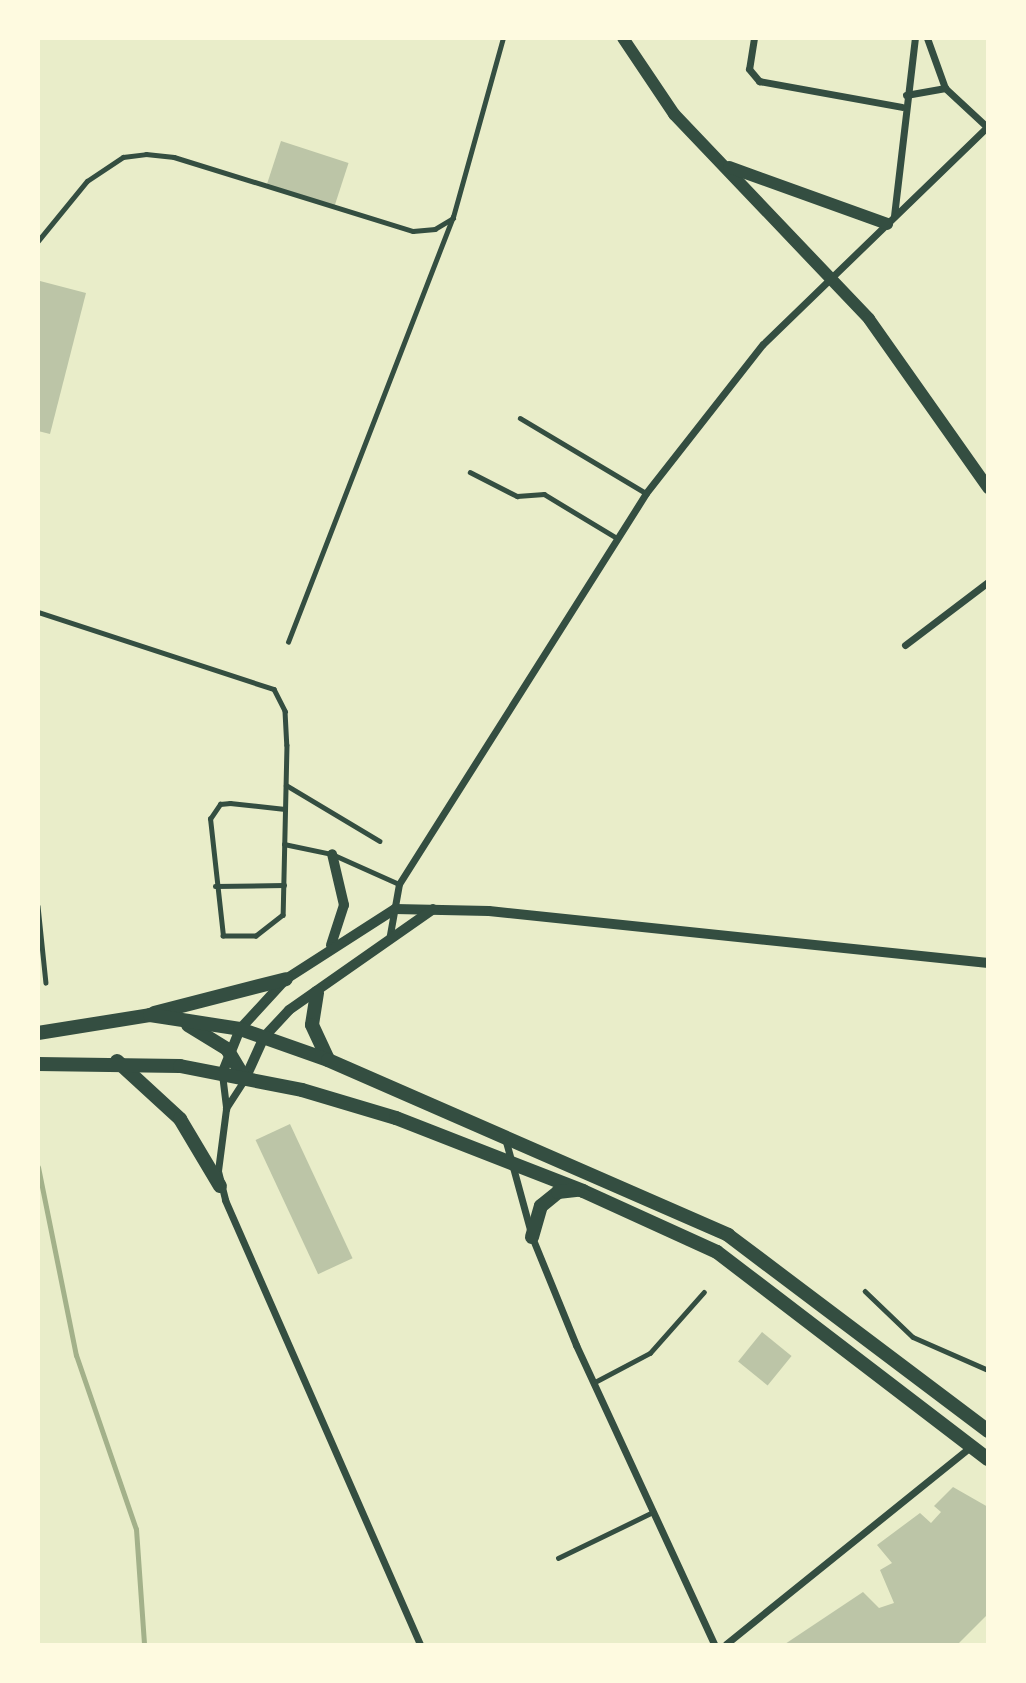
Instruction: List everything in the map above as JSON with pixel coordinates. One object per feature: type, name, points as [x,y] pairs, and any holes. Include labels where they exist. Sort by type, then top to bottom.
[{"type":"main road","points":[[623,38],[661,98],[869,319],[988,488]]},
{"type":"main road","points":[[725,166],[890,220]]},
{"type":"main road","points":[[38,1033],[150,1015],[286,979]]},
{"type":"main road","points":[[317,993],[312,1025],[328,1060]]},
{"type":"main road","points":[[150,1015],[240,1029],[328,1060],[728,1235],[988,1431]]},
{"type":"main road","points":[[177,1020],[227,1049],[245,1079]]},
{"type":"main road","points":[[117,1061],[171,1107],[220,1186]]},
{"type":"main road","points":[[38,1064],[117,1061],[245,1079],[366,1109],[508,1160],[583,1191],[716,1252],[988,1459]]},
{"type":"main road","points":[[531,1237],[535,1214],[549,1198],[583,1191]]},
{"type":"street","points":[[754,38],[749,69],[759,81],[902,107]]},
{"type":"street","points":[[890,220],[902,107],[915,38]]},
{"type":"street","points":[[389,941],[399,884],[646,493],[763,344],[830,275],[987,127],[945,88],[927,38]]},
{"type":"street","points":[[906,94],[945,88]]},
{"type":"street","points":[[905,645],[988,582]]},
{"type":"street","points":[[330,948],[344,905],[332,854]]},
{"type":"street","points":[[420,1644],[220,1186],[226,1109],[222,1074],[227,1049],[240,1029],[286,979],[394,908],[434,908],[988,963]]},
{"type":"street","points":[[226,1109],[245,1079],[264,1037],[317,993],[434,908]]},
{"type":"street","points":[[505,1137],[508,1160],[531,1237],[593,1383],[714,1644]]},
{"type":"street","points":[[726,1644],[971,1446]]},
{"type":"lane","points":[[288,642],[453,218],[503,38]]},
{"type":"lane","points":[[38,242],[87,181],[122,157],[146,154],[174,157],[413,231],[435,229],[453,218]]},
{"type":"lane","points":[[520,418],[646,493]]},
{"type":"lane","points":[[470,472],[517,496],[544,495],[618,538]]},
{"type":"lane","points":[[38,612],[274,689],[285,711],[285,809],[284,884],[277,924],[256,936],[223,936],[215,886],[210,819],[215,809],[246,802],[285,809]]},
{"type":"lane","points":[[285,784],[380,841]]},
{"type":"lane","points":[[284,844],[332,854],[399,884]]},
{"type":"lane","points":[[215,886],[284,884]]},
{"type":"lane","points":[[38,906],[46,984]]},
{"type":"lane","points":[[865,1291],[913,1337],[988,1370]]},
{"type":"lane","points":[[593,1383],[659,1345],[704,1292]]},
{"type":"lane","points":[[558,1558],[653,1512]]},
{"type":"building","points":[[281,141],[349,163],[334,207],[267,185]]},
{"type":"building","points":[[40,281],[86,293],[50,434],[38,431]]},
{"type":"building","points":[[290,1124],[353,1258],[318,1274],[256,1140]]},
{"type":"building","points":[[762,1332],[792,1356],[768,1385],[738,1362]]},
{"type":"building","points":[[953,1487],[988,1507],[988,1614],[958,1644],[785,1644],[863,1592],[879,1608],[894,1603],[880,1570],[892,1563],[877,1545],[920,1513],[931,1523],[941,1512],[934,1506]]},
{"type":"waterway","points":[[38,1167],[76,1355],[136,1529],[144,1644]]}]
